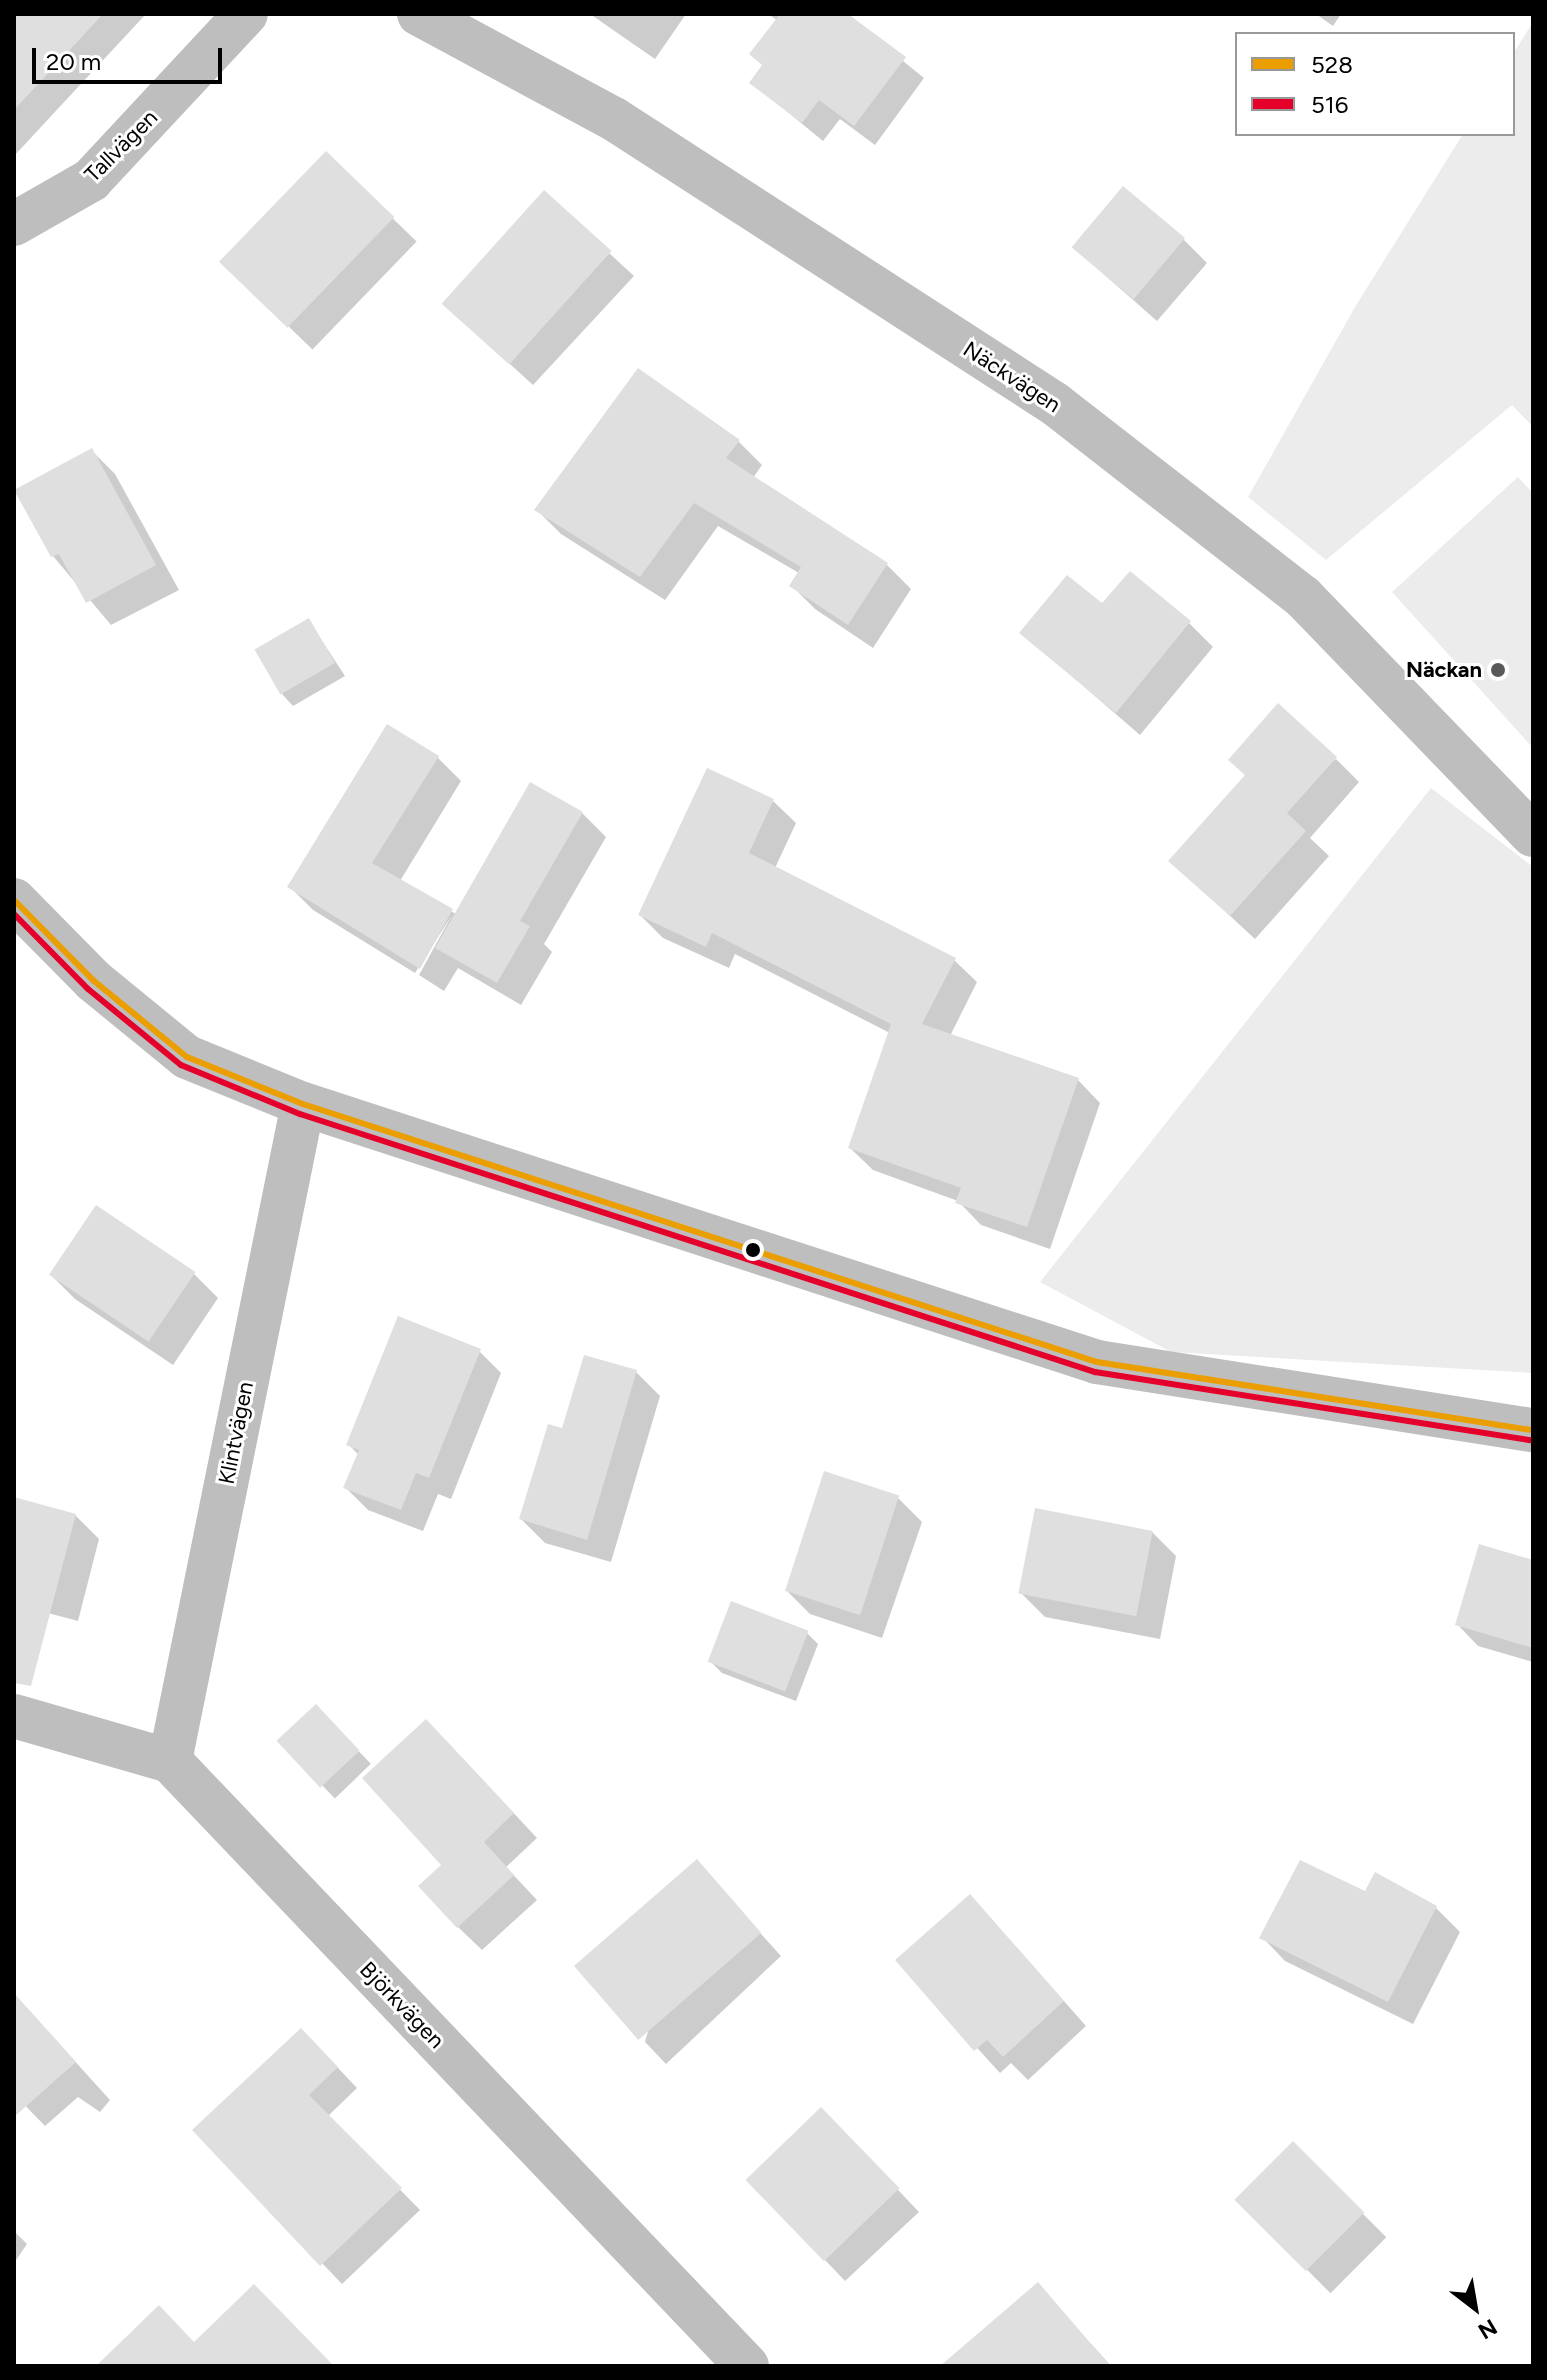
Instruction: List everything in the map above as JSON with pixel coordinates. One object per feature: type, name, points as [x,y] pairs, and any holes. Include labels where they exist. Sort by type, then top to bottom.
[{"type":"street","name":"Tallvägen","points":[[14,224],[91,180],[246,14]]},
{"type":"street","name":"Näckvägen","points":[[419,14],[614,119],[1055,404],[1303,597],[1533,835]]},
{"type":"street","points":[[14,900],[94,981],[187,1057],[303,1104],[1097,1362],[1533,1430]]},
{"type":"street","name":"Klintvägen","points":[[170,1761],[303,1104]]},
{"type":"street","points":[[14,1716],[170,1761]]},
{"type":"street","name":"Björkvägen","points":[[170,1761],[747,2366]]},
{"type":"shaded area","points":[[1533,22],[1533,427],[1512,405],[1326,560],[1248,497],[1355,307],[1462,136],[1515,136],[1515,51]]},
{"type":"shaded area","name":"Näckan","points":[[1518,477],[1533,493],[1533,748],[1392,592]]},
{"type":"shaded area","points":[[1431,788],[1533,867],[1533,1373],[1171,1352],[1040,1282]]},
{"type":"building","points":[[14,14],[103,14],[14,110]]},
{"type":"building","points":[[780,14],[848,14],[906,57],[854,126],[819,100],[802,123],[749,83],[762,65],[749,54]]},
{"type":"building","points":[[326,151],[394,217],[287,328],[219,262]]},
{"type":"building","points":[[1123,186],[1185,238],[1134,299],[1072,247]]},
{"type":"building","points":[[544,190],[612,251],[509,365],[442,304]]},
{"type":"building","points":[[638,368],[740,440],[726,458],[888,563],[848,625],[789,586],[801,567],[694,503],[640,577],[534,510]]},
{"type":"building","points":[[92,448],[156,565],[86,603],[59,554],[51,557],[14,490]]},
{"type":"building","points":[[1130,571],[1191,621],[1116,713],[1019,633],[1067,575],[1102,603]]},
{"type":"building","points":[[309,618],[335,663],[280,695],[254,650]]},
{"type":"building","points":[[1278,703],[1337,757],[1287,813],[1306,831],[1230,916],[1168,861],[1245,775],[1228,760]]},
{"type":"building","points":[[387,724],[439,756],[372,863],[453,909],[420,969],[287,887]]},
{"type":"building","points":[[707,768],[774,799],[749,853],[956,958],[922,1024],[1079,1078],[1027,1227],[955,1203],[961,1188],[848,1148],[891,1024],[712,933],[706,947],[638,915]]},
{"type":"building","points":[[530,782],[583,812],[520,921],[530,926],[497,983],[435,948]]},
{"type":"building","points":[[96,1205],[195,1272],[149,1342],[49,1275]]},
{"type":"building","points":[[398,1316],[481,1349],[429,1478],[416,1473],[401,1510],[343,1488],[359,1450],[346,1445]]},
{"type":"building","points":[[584,1355],[637,1370],[587,1540],[519,1519],[548,1424],[562,1428]]},
{"type":"building","points":[[824,1471],[899,1495],[860,1615],[785,1591]]},
{"type":"building","points":[[14,1497],[76,1514],[31,1686],[14,1683]]},
{"type":"building","points":[[1035,1508],[1153,1531],[1136,1616],[1018,1593]]},
{"type":"building","points":[[1479,1544],[1533,1560],[1533,1648],[1455,1625]]},
{"type":"building","points":[[731,1601],[808,1631],[785,1691],[708,1662]]},
{"type":"building","points":[[316,1704],[360,1751],[320,1788],[277,1741]]},
{"type":"building","points":[[426,1719],[514,1813],[484,1842],[514,1875],[457,1928],[418,1886],[441,1865],[362,1778]]},
{"type":"building","points":[[697,1859],[761,1933],[638,2040],[574,1966]]},
{"type":"building","points":[[1300,1860],[1365,1891],[1375,1872],[1437,1906],[1388,2002],[1259,1938]]},
{"type":"building","points":[[970,1894],[1064,2001],[1003,2057],[987,2040],[974,2051],[895,1960]]},
{"type":"building","points":[[14,1993],[76,2062],[14,2117]]},
{"type":"building","points":[[301,2028],[338,2067],[309,2095],[402,2188],[320,2266],[192,2130]]},
{"type":"building","points":[[821,2107],[899,2188],[824,2261],[745,2180]]},
{"type":"building","points":[[1293,2141],[1364,2212],[1306,2271],[1234,2200]]},
{"type":"building","points":[[1038,2282],[1110,2366],[940,2366]]},
{"type":"building","points":[[254,2284],[334,2366],[96,2366],[159,2305],[194,2342]]},
{"type":"transit line","name":"528","points":[[14,900],[94,981],[187,1057],[303,1104],[1097,1362],[1533,1430]]},
{"type":"transit line","name":"516","points":[[14,914],[88,989],[181,1065],[300,1114],[1095,1372],[1531,1440]]},
{"type":"place","name":"Näckan","points":[[1498,670]]}]
